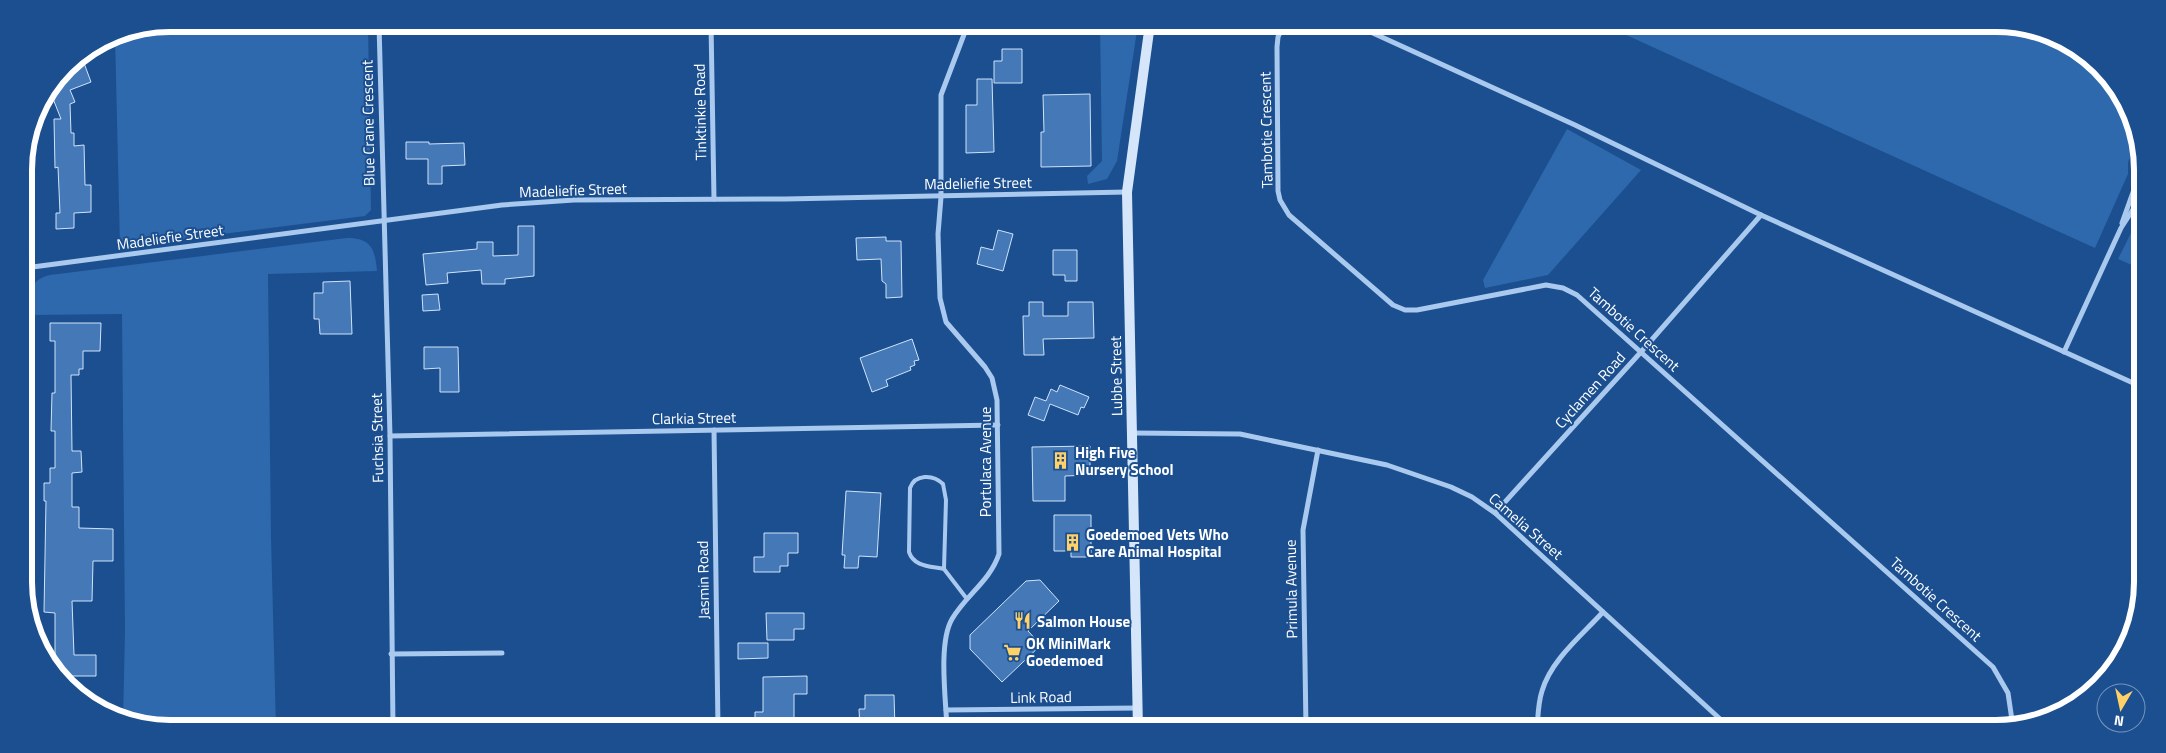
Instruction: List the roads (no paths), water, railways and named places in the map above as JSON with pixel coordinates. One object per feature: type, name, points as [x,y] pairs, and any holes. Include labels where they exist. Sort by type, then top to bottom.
[{"type":"main road","name":"Lubbe Street","points":[[1138,720],[1127,192],[1149,32]]},
{"type":"street","name":"Blue Crane Crescent","points":[[379,32],[383,221]]},
{"type":"street","name":"Tinktinkie Road","points":[[711,32],[714,199]]},
{"type":"street","points":[[941,197],[941,96],[965,32]]},
{"type":"street","name":"Tambotie Crescent","points":[[1280,32],[1277,47],[1278,191],[1284,208],[1290,215],[1399,308],[1417,310],[1536,287],[1555,286],[1577,295],[1993,667],[2008,693],[2012,719]]},
{"type":"street","points":[[1371,32],[1575,125],[1761,215],[2134,383]]},
{"type":"street","points":[[2064,352],[2121,228],[2134,190]]},
{"type":"street","name":"Madeliefie Street","points":[[33,267],[493,206],[574,200],[941,197],[1127,192]]},
{"type":"street","name":"Portulaca Avenue","points":[[941,197],[938,234],[942,311],[946,322],[985,367],[992,378],[997,400],[998,425],[999,554],[995,566],[988,576],[952,618],[945,637],[947,720]]},
{"type":"street","points":[[2121,228],[2134,208]]},
{"type":"street","name":"Cyclamen Road","points":[[1495,513],[1641,352],[1761,215]]},
{"type":"street","name":"Fuchsia Street","points":[[383,221],[390,436],[393,720]]},
{"type":"street","name":"Clarkia Street","points":[[390,436],[998,425]]},
{"type":"street","name":"Jasmin Road","points":[[714,430],[718,720]]},
{"type":"street","name":"Camelia Street","points":[[1133,434],[1240,434],[1387,465],[1451,487],[1472,497],[1495,513],[1721,720]]},
{"type":"street","name":"Primula Avenue","points":[[1306,720],[1303,530],[1318,450]]},
{"type":"street","points":[[1538,720],[1542,691],[1547,677],[1554,666],[1603,612]]},
{"type":"street","points":[[391,654],[502,653]]},
{"type":"street","name":"Link Road","points":[[946,710],[1137,708]]},
{"type":"lane","points":[[944,570],[945,490],[941,481],[920,478],[912,483],[910,488],[909,552],[913,561],[917,564],[944,570],[967,599]]},
{"type":"place","name":"High Five Nursery School","points":[[1061,461]]},
{"type":"place","name":"Goedemoed Vets Who Care Animal Hospital","points":[[1072,543]]},
{"type":"place","name":"Salmon House","points":[[1023,621]]},
{"type":"place","name":"OK MiniMark Goedemoed","points":[[1012,652]]}]
